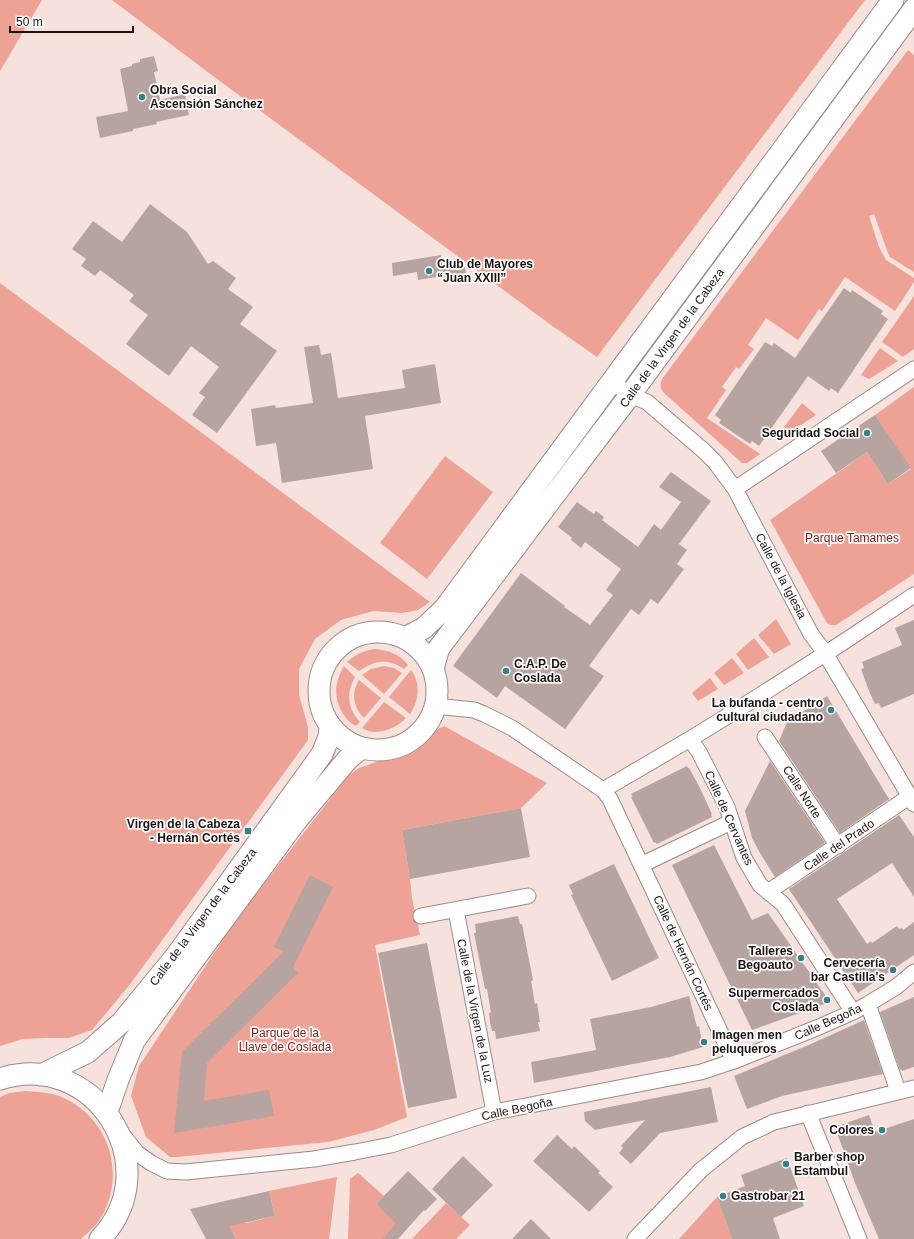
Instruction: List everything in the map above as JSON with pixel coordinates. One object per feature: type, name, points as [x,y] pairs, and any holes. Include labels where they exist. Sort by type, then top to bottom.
[{"type":"main road","name":"Calle de la Virgen de la Cabeza","points":[[405,638],[424,628],[445,608],[893,0]]},
{"type":"main road","name":"Calle de la Virgen de la Cabeza","points":[[433,668],[440,648],[630,396],[914,9]]},
{"type":"main road","points":[[377,631],[392,632],[417,645],[433,668],[438,693],[431,717],[425,728],[410,741],[395,748],[378,750],[361,748],[350,743],[339,736],[330,727],[323,714],[318,693],[321,672],[328,658],[337,647],[349,638],[362,633],[377,631]]},
{"type":"main road","name":"Calle de la Virgen de la Cabeza","points":[[41,1075],[88,1052],[122,1022],[132,1010],[181,949],[322,754],[330,727]]},
{"type":"main road","name":"Calle de la Virgen de la Cabeza","points":[[112,1120],[118,1080],[134,1041],[296,821],[347,760],[361,748]]},
{"type":"main road","points":[[0,1080],[12,1076],[41,1075],[66,1081],[88,1094],[112,1120],[126,1154],[127,1181],[122,1207],[109,1230],[100,1239]]},
{"type":"street","points":[[735,489],[914,368]]},
{"type":"street","name":"Calle de la Iglesia","points":[[611,382],[630,396],[647,402],[704,451],[715,462],[735,489],[811,634],[825,653],[912,801]]},
{"type":"street","points":[[435,706],[474,710],[512,728],[603,790],[690,739],[914,595]]},
{"type":"street","name":"Calle Norte","points":[[765,737],[838,846]]},
{"type":"street","name":"Calle de Cervantes","points":[[690,739],[699,752],[723,800],[744,858],[760,885],[783,904],[853,1012]]},
{"type":"street","name":"Calle de Hernán Cortés","points":[[603,790],[610,799],[734,1061]]},
{"type":"street","name":"Calle del Prado","points":[[768,892],[838,846],[912,801]]},
{"type":"street","points":[[642,866],[731,822]]},
{"type":"street","points":[[421,916],[528,896]]},
{"type":"street","name":"Calle de la Virgen de la Luz","points":[[456,910],[494,1112]]},
{"type":"street","name":"Calle Begoña","points":[[112,1120],[137,1153],[166,1171],[186,1172],[314,1159],[356,1152],[391,1145],[494,1112],[701,1072],[734,1061],[853,1012],[896,987],[914,972]]},
{"type":"street","points":[[868,1004],[898,1091]]},
{"type":"street","points":[[635,1239],[701,1170],[742,1137],[774,1122],[914,1088]]},
{"type":"street","points":[[808,1114],[859,1239]]},
{"type":"green space","points":[[0,0],[42,0],[0,71]]},
{"type":"green space","points":[[112,0],[865,0],[597,357],[551,325]]},
{"type":"green space","points":[[908,50],[914,55],[914,272],[890,257],[874,214],[869,216],[879,247],[886,260],[914,278],[914,282],[895,311],[845,277],[822,311],[819,309],[798,340],[766,318],[748,345],[754,349],[739,369],[736,367],[722,387],[726,390],[707,418],[760,454],[747,463],[742,463],[664,393],[661,386],[662,379]]},
{"type":"green space","points":[[0,283],[430,602],[418,610],[402,613],[373,611],[341,620],[315,639],[299,669],[299,695],[308,727],[308,740],[131,983],[92,1030],[69,1038],[23,1039],[0,1046]]},
{"type":"green space","points":[[914,296],[914,349],[903,357],[882,342]]},
{"type":"green space","points":[[880,348],[898,361],[869,379],[861,375]]},
{"type":"green space","name":"Parque Tamames","points":[[914,387],[914,574],[836,625],[830,625],[827,623],[770,520],[867,452],[888,484],[911,469],[875,415]]},
{"type":"green space","points":[[802,403],[816,415],[790,432],[784,427]]},
{"type":"green space","points":[[445,456],[493,492],[427,579],[380,543]]},
{"type":"green space","points":[[776,619],[791,644],[774,654],[758,635]]},
{"type":"green space","points":[[754,638],[769,657],[748,670],[736,654]]},
{"type":"green space","points":[[375,649],[393,653],[405,661],[408,665],[404,669],[392,663],[382,662],[371,664],[359,671],[347,662],[360,653]]},
{"type":"green space","points":[[732,658],[744,673],[724,685],[714,673]]},
{"type":"green space","points":[[344,666],[355,677],[350,689],[349,700],[352,711],[360,722],[356,726],[345,717],[337,701],[337,683]]},
{"type":"green space","points":[[384,666],[394,668],[402,673],[384,694],[362,675],[371,669]]},
{"type":"green space","points":[[411,670],[416,681],[418,692],[410,714],[389,697]]},
{"type":"green space","points":[[710,678],[718,689],[698,701],[692,693]]},
{"type":"green space","points":[[359,680],[381,698],[364,718],[357,709],[354,700],[356,685]]},
{"type":"green space","points":[[384,702],[406,718],[397,725],[379,732],[367,731],[362,728]]},
{"type":"green space","name":"Parque de la Llave de Coslada","points":[[444,726],[547,783],[521,808],[402,830],[412,898],[420,935],[375,945],[407,1117],[374,1130],[328,1142],[170,1157],[146,1137],[131,1096],[139,1066],[236,920],[348,776],[359,768],[399,754]]},
{"type":"green space","points":[[25,1091],[42,1092],[59,1096],[76,1105],[89,1116],[100,1130],[108,1146],[112,1163],[113,1181],[109,1198],[100,1219],[81,1239],[0,1239],[0,1097],[9,1093]]},
{"type":"green space","points":[[358,1173],[384,1196],[376,1204],[398,1223],[384,1238],[385,1239],[348,1239],[350,1179]]},
{"type":"green space","points":[[337,1177],[329,1239],[236,1239],[224,1218],[246,1223],[275,1216],[269,1191]]},
{"type":"green space","points":[[717,1197],[732,1239],[679,1239]]},
{"type":"green space","points":[[446,1203],[470,1225],[456,1239],[412,1239]]},
{"type":"building","name":"Obra Social Ascensión Sánchez","points":[[154,56],[158,71],[154,72],[160,100],[185,94],[189,115],[156,122],[157,124],[133,129],[133,131],[100,138],[96,117],[128,111],[120,69],[140,62],[140,59]]},
{"type":"building","points":[[150,204],[187,232],[208,264],[213,261],[236,278],[228,289],[253,307],[240,324],[277,351],[217,433],[192,415],[205,397],[199,393],[219,367],[191,346],[169,376],[126,344],[148,315],[129,301],[134,295],[100,270],[95,276],[81,266],[86,259],[72,249],[93,221],[122,242]]},
{"type":"building","name":"Club de Mayores “Juan XXIII”","points":[[441,255],[441,261],[454,259],[455,269],[465,267],[467,280],[444,284],[442,276],[418,280],[417,272],[393,276],[392,263]]},
{"type":"building","points":[[844,288],[851,293],[852,290],[883,311],[881,314],[888,319],[838,393],[831,388],[829,391],[808,376],[759,446],[752,441],[750,444],[719,423],[721,420],[715,415],[765,342],[772,346],[774,343],[795,358]]},
{"type":"building","points":[[319,345],[321,355],[331,353],[338,398],[405,388],[402,370],[435,364],[441,403],[365,416],[373,469],[282,483],[276,443],[256,446],[251,409],[275,405],[276,408],[313,403],[304,347]]},
{"type":"building","name":"Seguridad Social","points":[[875,415],[911,468],[888,484],[867,452],[836,473],[821,451]]},
{"type":"building","points":[[671,472],[711,501],[679,544],[687,550],[677,564],[684,569],[658,604],[651,599],[639,615],[631,609],[589,666],[604,676],[565,729],[505,686],[497,698],[453,666],[521,573],[565,606],[564,607],[590,625],[613,595],[606,590],[621,569],[585,542],[581,548],[571,540],[572,538],[558,527],[577,502],[594,514],[596,511],[604,517],[602,520],[638,547],[654,524],[661,530],[681,502],[659,487]]},
{"type":"building","points":[[914,620],[914,694],[881,708],[879,703],[875,704],[869,691],[861,669],[864,668],[862,662],[902,645],[895,628]]},
{"type":"building","points":[[827,696],[889,799],[840,833],[779,741],[787,722]]},
{"type":"building","points":[[770,761],[825,843],[775,877],[752,838],[745,811]]},
{"type":"building","points":[[687,766],[699,786],[712,817],[657,844],[655,842],[654,843],[631,797],[633,797],[631,794]]},
{"type":"building","points":[[521,808],[530,857],[410,879],[402,830]]},
{"type":"building","points":[[899,815],[914,837],[914,897],[892,863],[837,899],[867,944],[871,941],[872,943],[897,926],[899,929],[902,928],[903,930],[914,922],[914,955],[858,993],[789,889]]},
{"type":"building","points":[[714,845],[752,920],[768,913],[830,1002],[752,1030],[672,865]]},
{"type":"building","points":[[614,864],[659,958],[612,981],[571,895],[573,894],[569,885]]},
{"type":"building","points":[[310,875],[333,887],[293,967],[298,973],[207,1063],[204,1101],[269,1090],[274,1116],[174,1133],[182,1052],[284,951],[274,947]]},
{"type":"building","points":[[518,916],[520,924],[522,924],[533,980],[531,981],[535,1004],[537,1003],[540,1031],[496,1039],[495,1031],[492,1031],[490,1022],[489,1013],[491,1012],[474,933],[476,933],[475,924]]},
{"type":"building","points":[[427,943],[457,1098],[408,1108],[378,953]]},
{"type":"building","points":[[689,996],[697,1027],[699,1026],[703,1047],[670,1057],[534,1083],[531,1062],[596,1050],[590,1019],[651,1007]]},
{"type":"building","points":[[914,997],[914,1067],[902,1071],[900,1070],[880,1012]]},
{"type":"building","points":[[864,1020],[883,1074],[782,1096],[747,1109],[734,1076]]},
{"type":"building","points":[[711,1087],[718,1122],[660,1133],[631,1164],[619,1153],[623,1148],[621,1146],[645,1120],[595,1130],[585,1121],[584,1112]]},
{"type":"building","points":[[869,1115],[875,1132],[914,1119],[914,1239],[879,1239],[855,1183],[835,1127]]},
{"type":"building","points":[[557,1135],[572,1149],[574,1146],[600,1171],[598,1173],[613,1187],[589,1212],[533,1161]]},
{"type":"building","points":[[463,1156],[493,1185],[461,1217],[432,1189]]},
{"type":"building","points":[[787,1158],[804,1206],[773,1218],[780,1239],[732,1239],[717,1197],[745,1186],[741,1175]]},
{"type":"building","points":[[408,1171],[437,1199],[425,1211],[424,1210],[398,1239],[383,1239],[396,1223],[376,1204]]},
{"type":"building","points":[[269,1191],[275,1216],[229,1226],[236,1239],[206,1239],[190,1209]]},
{"type":"building","points":[[531,1219],[551,1239],[512,1239]]},
{"type":"place","name":"Obra Social Ascensión Sánchez","points":[[142,97]]},
{"type":"place","name":"Club de Mayores “Juan XXIII”","points":[[429,271]]},
{"type":"place","name":"Seguridad Social","points":[[867,433]]},
{"type":"place","name":"C.A.P. De Coslada","points":[[506,671]]},
{"type":"place","name":"La bufanda - centro cultural ciudadano","points":[[831,710]]},
{"type":"place","name":"Virgen de la Cabeza - Hernán Cortés","points":[[248,831]]},
{"type":"place","name":"Talleres Begoauto","points":[[801,958]]},
{"type":"place","name":"Cervecería bar Castilla's","points":[[893,970]]},
{"type":"place","name":"Supermercados Coslada","points":[[827,1000]]},
{"type":"place","name":"Imagen men peluqueros","points":[[704,1042]]},
{"type":"place","name":"Colores","points":[[882,1130]]},
{"type":"place","name":"Barber shop Estambul","points":[[786,1164]]},
{"type":"place","name":"Gastrobar 21","points":[[723,1196]]}]
